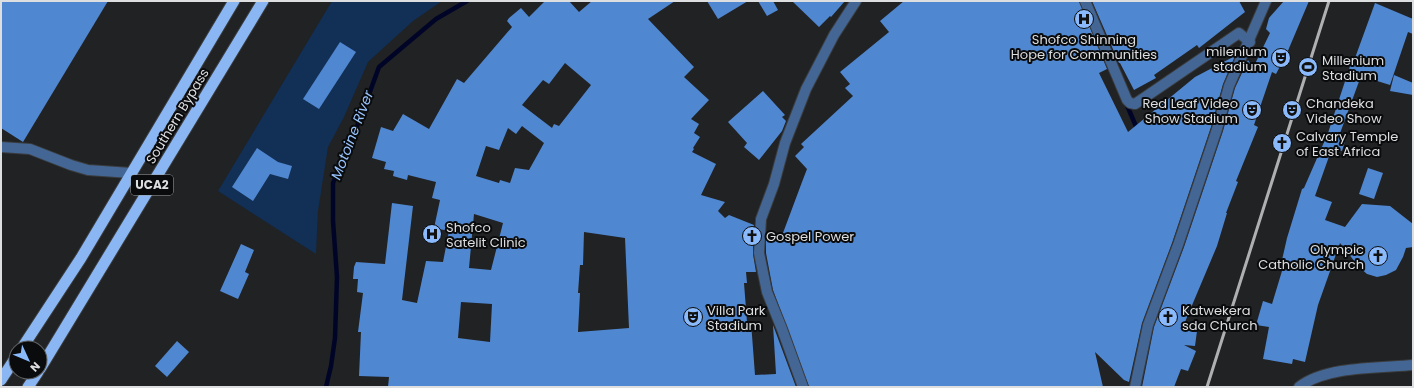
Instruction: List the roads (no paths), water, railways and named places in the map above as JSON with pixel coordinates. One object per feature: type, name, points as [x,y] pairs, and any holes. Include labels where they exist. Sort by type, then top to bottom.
[{"type":"highway","name":"Southern Bypass","points":[[27,340],[81,258],[234,1]]},
{"type":"highway","name":"Southern Bypass","points":[[48,356],[263,1]]},
{"type":"highway","points":[[1,380],[8,369]]},
{"type":"street","points":[[802,387],[767,292],[759,253],[761,219],[774,184],[785,143],[806,89],[834,35],[856,1]]},
{"type":"street","points":[[1085,1],[1127,100],[1130,103],[1136,104],[1239,33],[1250,42]]},
{"type":"street","points":[[1135,387],[1148,324],[1178,245],[1217,129],[1229,86],[1250,42],[1266,1]]},
{"type":"street","points":[[1,147],[30,149],[88,170],[131,173]]},
{"type":"street","points":[[1299,387],[1316,377],[1351,370],[1413,365]]},
{"type":"waterway","name":"Motoine River","points":[[326,387],[335,338],[337,277],[333,221],[333,183],[360,119],[379,67],[436,19],[467,1]]},
{"type":"waterway","points":[[1126,103],[1138,131]]},
{"type":"railway","points":[[1207,387],[1329,1]]},
{"type":"place","name":"Shofco Shinning Hope for Communities","points":[[1084,19]]},
{"type":"place","name":"milenium stadium","points":[[1281,58]]},
{"type":"place","name":"Millenium Stadium","points":[[1308,67]]},
{"type":"place","name":"Red Leaf Video Show Stadium","points":[[1252,110]]},
{"type":"place","name":"Chandeka Video Show","points":[[1292,110]]},
{"type":"place","name":"Calvary Temple of East Africa","points":[[1282,143]]},
{"type":"place","name":"Shofco Satelit Clinic","points":[[432,234]]},
{"type":"place","name":"Gospel Power","points":[[752,236]]},
{"type":"place","name":"Olympic Catholic Church","points":[[1378,256]]},
{"type":"place","name":"Villa Park Stadium","points":[[693,317]]},
{"type":"place","name":"Katwekera sda Church","points":[[1168,317]]}]
